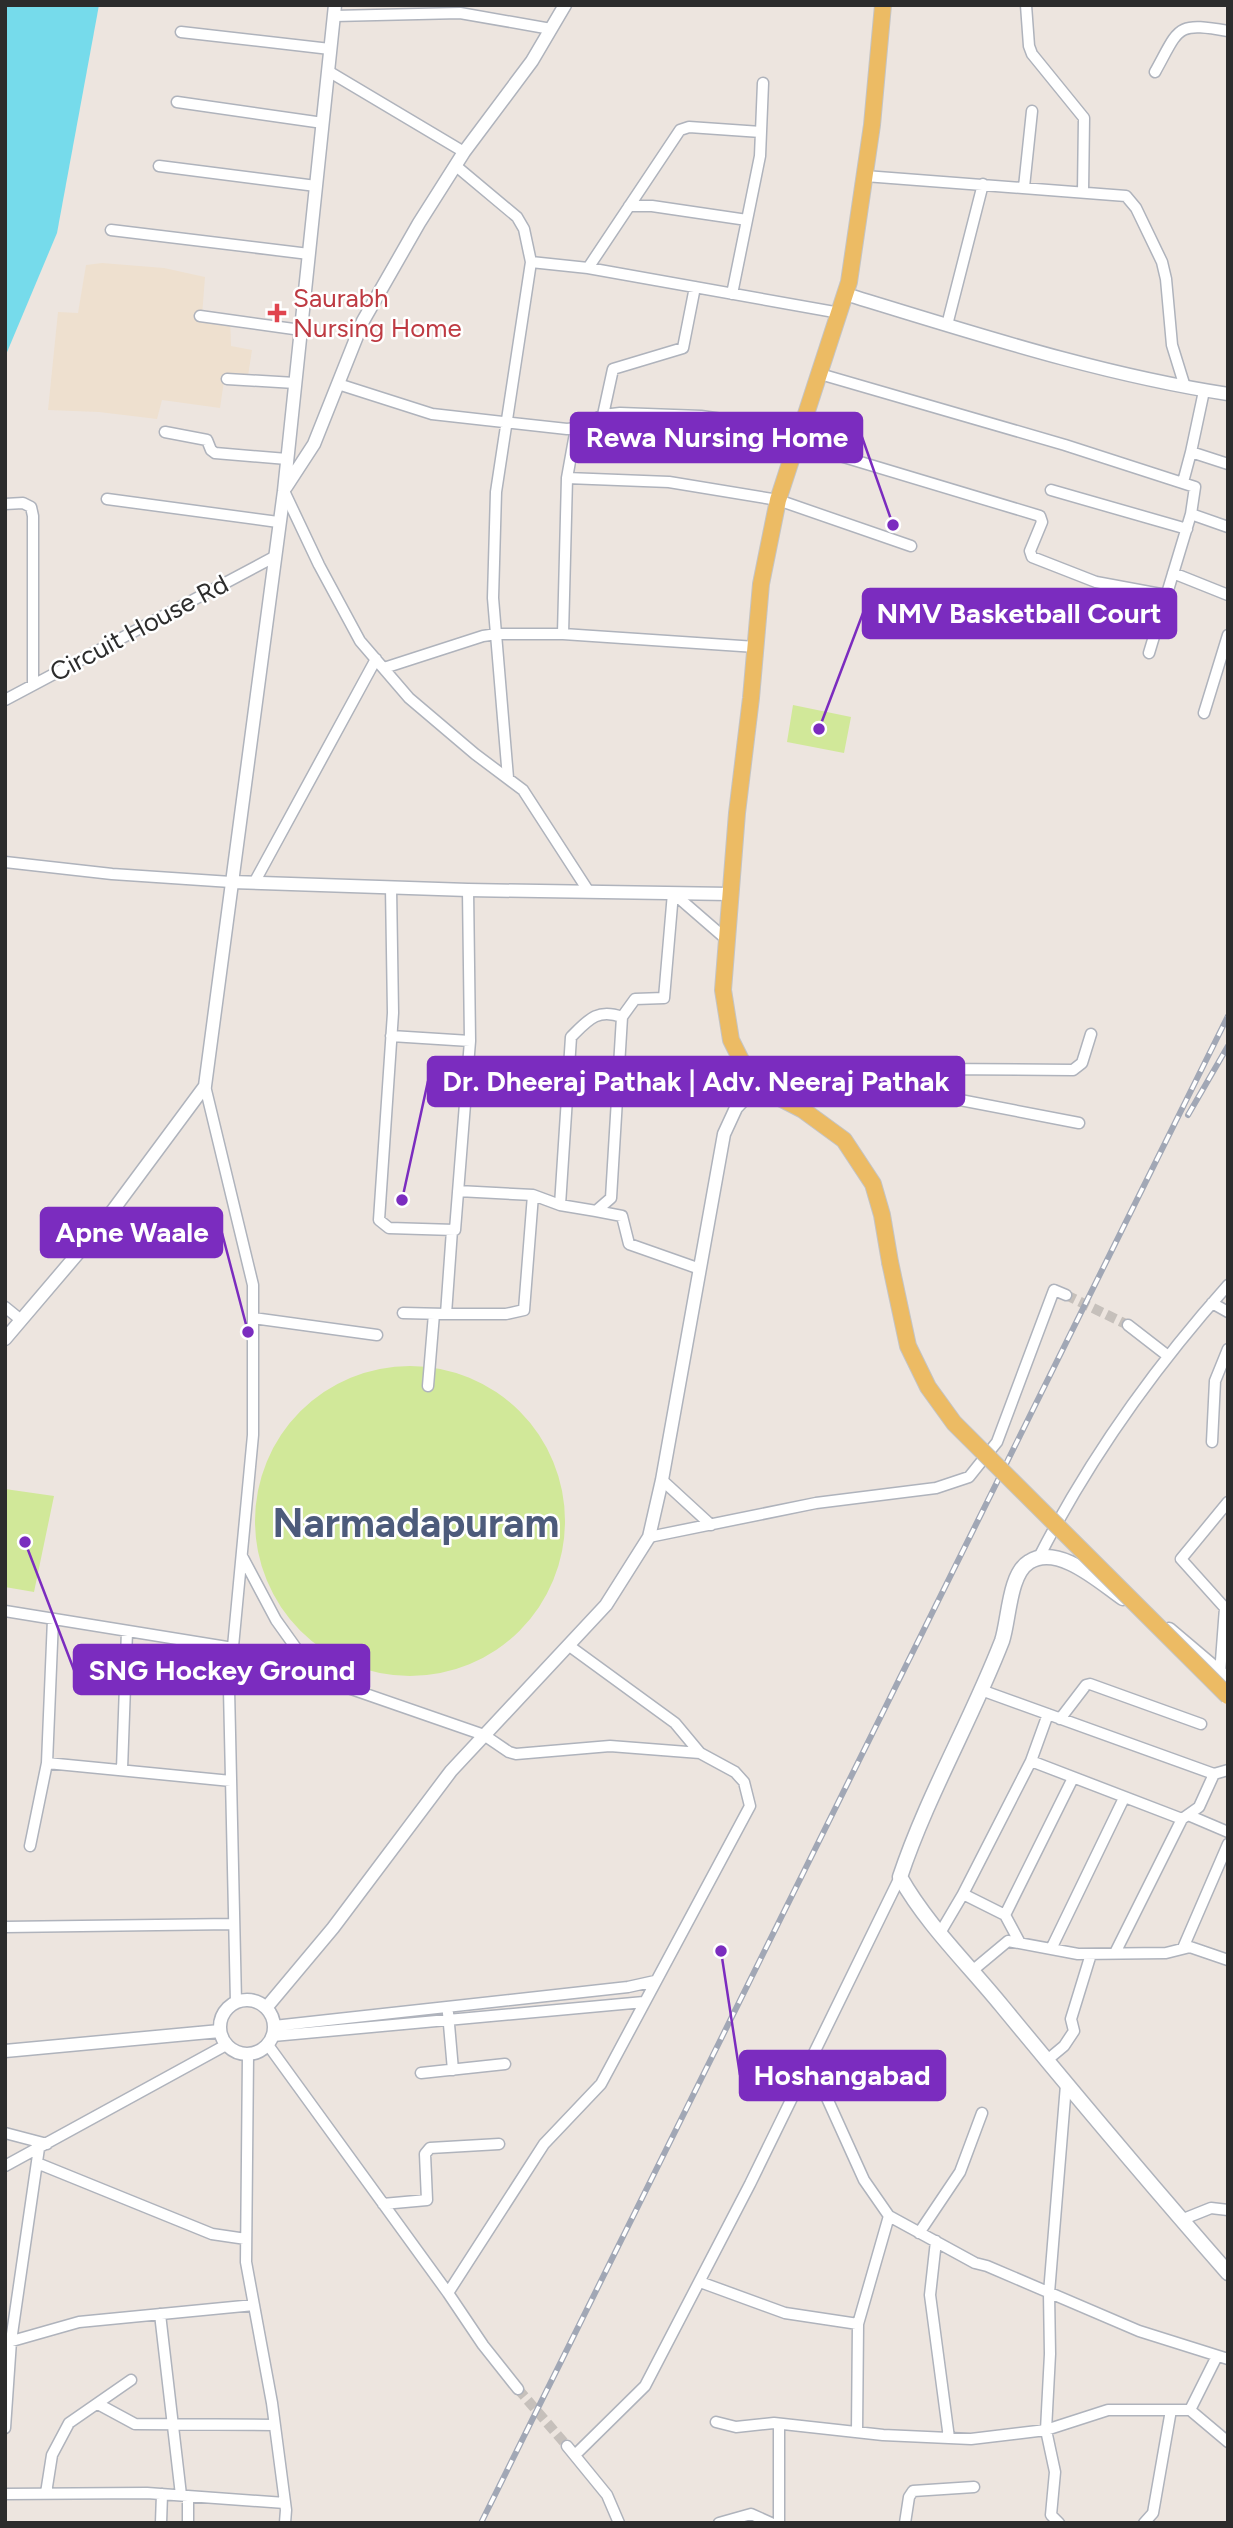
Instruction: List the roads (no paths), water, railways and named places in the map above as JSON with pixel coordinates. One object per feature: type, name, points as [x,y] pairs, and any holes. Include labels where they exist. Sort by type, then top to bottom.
[{"type":"main road","points":[[883,5],[880,58],[849,282],[778,500],[761,583],[726,939],[723,990],[731,1040],[747,1072],[766,1091],[803,1110],[844,1140],[873,1184],[882,1215],[908,1346],[928,1387],[954,1423],[1228,1696]]},
{"type":"main road","points":[[1224,1677],[1180,1638],[1070,1562],[1049,1557],[1029,1561],[1017,1575],[1003,1638],[914,1834],[900,1877],[917,1906],[1228,2273]]},
{"type":"street","points":[[284,491],[314,444],[363,321],[419,223],[464,152],[531,61],[565,5]]},
{"type":"street","points":[[1026,5],[1030,50],[1084,118],[1083,192]]},
{"type":"street","points":[[236,2002],[229,1689],[253,1435],[253,1285],[205,1086],[284,491],[334,11],[460,13],[551,29]]},
{"type":"street","points":[[1156,72],[1179,30],[1198,26],[1228,31]]},
{"type":"street","points":[[181,32],[330,48]]},
{"type":"street","points":[[328,71],[464,152]]},
{"type":"street","points":[[732,294],[760,156],[763,83]]},
{"type":"street","points":[[177,102],[323,123]]},
{"type":"street","points":[[1024,187],[1032,111]]},
{"type":"street","points":[[588,268],[682,128],[761,132]]},
{"type":"street","points":[[159,166],[316,186]]},
{"type":"street","points":[[456,166],[516,217],[524,229],[531,262],[496,492],[493,598],[508,778]]},
{"type":"street","points":[[865,176],[1126,197],[1136,208],[1162,262],[1172,345],[1185,387]]},
{"type":"street","points":[[947,325],[983,184]]},
{"type":"street","points":[[629,206],[656,207],[747,220]]},
{"type":"street","points":[[111,230],[309,254]]},
{"type":"street","points":[[531,262],[588,268],[839,313]]},
{"type":"street","points":[[603,415],[613,369],[683,348],[695,287]]},
{"type":"street","points":[[845,294],[1040,353],[1185,387],[1228,394]]},
{"type":"street","points":[[200,316],[301,330]]},
{"type":"street","points":[[820,373],[1193,485],[1197,491],[1191,514],[1149,653]]},
{"type":"street","points":[[227,379],[295,383]]},
{"type":"street","points":[[338,384],[423,412],[507,424],[567,429],[576,428],[603,415],[620,413],[701,416],[799,436],[1040,516],[1042,522],[1030,551],[1032,557],[1096,582],[1166,595]]},
{"type":"street","points":[[1183,482],[1204,391]]},
{"type":"street","points":[[563,634],[567,478],[576,428]]},
{"type":"street","points":[[164,432],[207,440],[215,453],[287,459]]},
{"type":"street","points":[[1191,452],[1228,464]]},
{"type":"street","points":[[567,478],[669,482],[778,500],[911,546]]},
{"type":"street","points":[[1051,490],[1187,529]]},
{"type":"street","points":[[284,491],[360,641],[418,706],[523,790],[589,892]]},
{"type":"street","points":[[107,499],[278,522]]},
{"type":"street","points":[[5,504],[23,503],[31,507],[33,516],[33,685]]},
{"type":"street","points":[[1191,514],[1228,527]]},
{"type":"street","name":"Circuit House Rd","points":[[5,699],[274,557]]},
{"type":"street","points":[[1173,573],[1228,596]]},
{"type":"street","points":[[384,668],[483,636],[497,634],[563,634],[756,647]]},
{"type":"street","points":[[1204,713],[1228,635]]},
{"type":"street","points":[[254,883],[376,659]]},
{"type":"street","points":[[5,862],[112,874],[231,882],[468,890],[730,894]]},
{"type":"street","points":[[391,887],[391,1037],[379,1220],[389,1228],[452,1230]]},
{"type":"street","points":[[446,1314],[448,1262],[452,1230],[455,1230],[470,1041],[468,890]]},
{"type":"street","points":[[673,893],[726,939]]},
{"type":"street","points":[[596,1211],[611,1198],[622,1017],[635,999],[664,998],[673,893]]},
{"type":"street","points":[[560,1205],[571,1037],[590,1017],[610,1013],[622,1017]]},
{"type":"street","points":[[780,1098],[811,1071],[818,1069],[912,1074],[934,1069],[1073,1070],[1082,1062],[1091,1034]]},
{"type":"street","points":[[391,1037],[470,1041]]},
{"type":"street","points":[[912,1074],[929,1094],[1079,1123]]},
{"type":"street","points":[[266,2008],[333,1928],[451,1771],[606,1605],[649,1537],[662,1480],[724,1133],[736,1108],[759,1083]]},
{"type":"street","points":[[5,1339],[102,1225],[205,1086]]},
{"type":"street","points":[[458,1191],[533,1195],[560,1205],[622,1216],[629,1244],[700,1269]]},
{"type":"street","points":[[403,1313],[506,1314],[524,1310],[533,1195]]},
{"type":"street","points":[[1038,1559],[1067,1504],[1125,1411],[1228,1285]]},
{"type":"street","points":[[649,1537],[816,1503],[936,1488],[969,1477],[997,1442],[1054,1290],[1066,1296]]},
{"type":"street","points":[[1212,1303],[1228,1312]]},
{"type":"street","points":[[5,1307],[21,1320]]},
{"type":"street","points":[[428,1387],[434,1314]]},
{"type":"street","points":[[253,1318],[377,1335]]},
{"type":"street","points":[[1128,1325],[1168,1356]]},
{"type":"street","points":[[1212,1442],[1215,1381],[1228,1349]]},
{"type":"street","points":[[662,1480],[711,1525]]},
{"type":"street","points":[[1224,1677],[1227,1607],[1181,1559],[1228,1502]]},
{"type":"street","points":[[242,1556],[276,1620],[316,1676]]},
{"type":"street","points":[[5,1611],[233,1648],[484,1735],[516,1754],[610,1746],[700,1753]]},
{"type":"street","points":[[30,1846],[47,1763],[53,1619]]},
{"type":"street","points":[[122,1769],[127,1631]]},
{"type":"street","points":[[448,2293],[544,2144],[601,2084],[750,1806],[744,1782],[735,1772],[700,1753],[675,1723],[568,1645]]},
{"type":"street","points":[[1060,1718],[1086,1685],[1090,1684],[1201,1724]]},
{"type":"street","points":[[981,1690],[1214,1774],[1228,1770]]},
{"type":"street","points":[[940,1933],[1031,1761],[1048,1714]]},
{"type":"street","points":[[1031,1761],[1124,1798],[1228,1832]]},
{"type":"street","points":[[47,1763],[230,1781]]},
{"type":"street","points":[[1115,1953],[1185,1817],[1199,1807],[1214,1774]]},
{"type":"street","points":[[1005,1915],[1073,1778]]},
{"type":"street","points":[[1051,1949],[1124,1798]]},
{"type":"street","points":[[1183,1948],[1228,1844]]},
{"type":"street","points":[[576,2454],[645,2386],[700,2282],[900,1877]]},
{"type":"street","points":[[963,1894],[1005,1915],[1020,1943]]},
{"type":"street","points":[[5,1927],[233,1924]]},
{"type":"street","points":[[972,1971],[1008,1941],[1078,1954],[1166,1953],[1190,1947],[1228,1961]]},
{"type":"street","points":[[1046,2061],[1064,2046],[1074,2031],[1071,2019],[1091,1954]]},
{"type":"street","points":[[518,2389],[483,2345],[383,2204],[272,2036],[272,2016],[266,2008],[247,2000],[236,2002],[227,2009],[221,2019],[220,2031],[226,2045],[236,2052],[248,2055],[259,2052],[272,2036],[447,2007],[655,1982]]},
{"type":"street","points":[[272,2036],[644,2002]]},
{"type":"street","points":[[447,2007],[453,2070]]},
{"type":"street","points":[[5,2051],[220,2031]]},
{"type":"street","points":[[5,2166],[226,2045]]},
{"type":"street","points":[[248,2055],[246,2262],[274,2425],[285,2503],[285,2523]]},
{"type":"street","points":[[421,2073],[505,2064]]},
{"type":"street","points":[[805,2071],[826,2096],[864,2180],[889,2216],[975,2263],[1139,2331],[1223,2358],[1190,2410]]},
{"type":"street","points":[[1051,2520],[1055,2472],[1046,2430],[1050,2354],[1049,2293],[1066,2085]]},
{"type":"street","points":[[919,2233],[960,2172],[982,2113]]},
{"type":"street","points":[[5,2133],[43,2146]]},
{"type":"street","points":[[383,2204],[427,2200],[425,2154],[430,2148],[499,2144]]},
{"type":"street","points":[[5,2428],[8,2342],[37,2163],[43,2146]]},
{"type":"street","points":[[37,2163],[212,2234],[246,2239]]},
{"type":"street","points":[[1181,2220],[1212,2208],[1228,2210]]},
{"type":"street","points":[[857,2432],[858,2324],[889,2216]]},
{"type":"street","points":[[936,2242],[930,2295],[949,2438]]},
{"type":"street","points":[[700,2282],[785,2313],[858,2324]]},
{"type":"street","points":[[8,2342],[79,2322],[254,2305]]},
{"type":"street","points":[[160,2314],[188,2523]]},
{"type":"street","points":[[46,2493],[52,2455],[69,2423],[131,2380]]},
{"type":"street","points":[[98,2404],[135,2424],[274,2425]]},
{"type":"street","points":[[716,2422],[736,2427],[779,2424],[971,2439],[1046,2430],[1108,2410],[1190,2410],[1228,2442]]},
{"type":"street","points":[[1144,2523],[1153,2513],[1171,2410]]},
{"type":"street","points":[[779,2424],[779,2523]]},
{"type":"street","points":[[567,2446],[607,2495],[618,2523]]},
{"type":"street","points":[[905,2523],[909,2497],[913,2490],[974,2487]]},
{"type":"street","points":[[5,2494],[162,2494],[285,2503]]},
{"type":"street","points":[[161,2523],[162,2494]]},
{"type":"street","points":[[721,2523],[751,2514],[771,2523]]},
{"type":"water","points":[[5,5],[99,5],[57,233],[5,357]]},
{"type":"tunnel","points":[[1066,1295],[1128,1325]]},
{"type":"tunnel","points":[[518,2389],[567,2446]]},
{"type":"railway","points":[[481,2523],[1228,1016]]},
{"type":"railway","points":[[1188,1115],[1228,1046]]},
{"type":"place","name":"Saurabh Nursing Home","points":[[277,313]]},
{"type":"place","name":"Rewa Nursing Home","points":[[893,525]]},
{"type":"place","name":"NMV Basketball Court","points":[[819,729]]},
{"type":"place","name":"Dr. Dheeraj Pathak | Adv. Neeraj Pathak","points":[[402,1200]]},
{"type":"place","name":"Apne Waale","points":[[248,1332]]},
{"type":"place","name":"SNG Hockey Ground","points":[[25,1542]]},
{"type":"place","name":"Hoshangabad","points":[[721,1951]]},
{"type":"district","name":"Narmadapuram","points":[[416,1523]]}]
